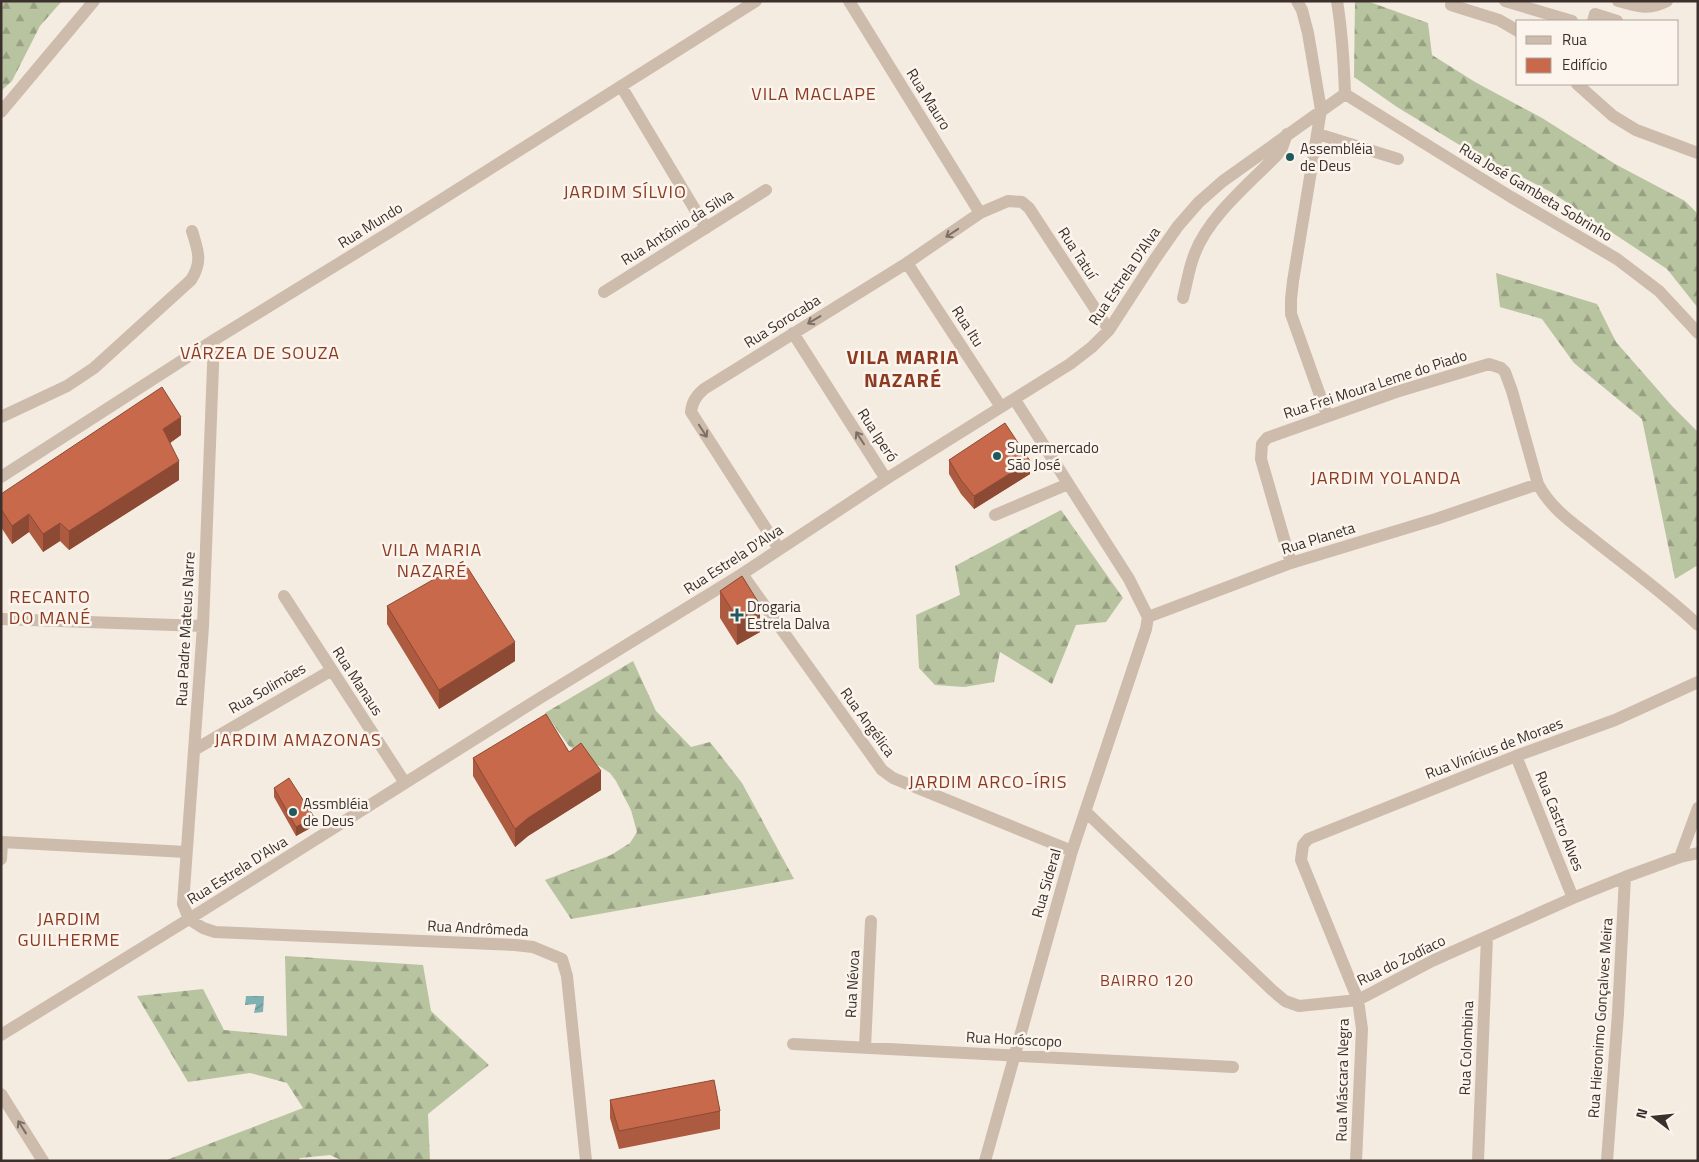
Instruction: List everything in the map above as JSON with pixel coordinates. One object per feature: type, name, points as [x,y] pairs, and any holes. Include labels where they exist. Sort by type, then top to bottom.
[{"type":"street","points":[[1,112],[94,1]]},
{"type":"street","name":"Rua Mundo","points":[[1,477],[214,340],[756,1]]},
{"type":"street","name":"Rua Mauro","points":[[849,1],[980,213]]},
{"type":"street","points":[[1297,1],[1302,10],[1308,33],[1321,110],[1293,281],[1291,306],[1296,329],[1327,415]]},
{"type":"street","points":[[1337,1],[1344,60],[1345,94]]},
{"type":"street","points":[[1499,20],[1504,1],[1569,20]]},
{"type":"street","points":[[1618,1],[1646,8],[1657,6],[1667,1]]},
{"type":"street","points":[[1451,5],[1499,20],[1516,30]]},
{"type":"street","points":[[1593,20],[1595,14],[1614,20]]},
{"type":"street","points":[[1578,85],[1613,116],[1636,130],[1698,153]]},
{"type":"street","points":[[621,86],[706,228]]},
{"type":"street","name":"Rua Estrela D'Alva","points":[[1,1035],[742,574],[886,478],[1015,400],[1070,364],[1092,347],[1108,330],[1154,259],[1178,226],[1199,202],[1223,181],[1345,94]]},
{"type":"street","name":"Rua José Gambeta Sobrinho","points":[[1345,94],[1503,192],[1618,259],[1659,291],[1698,333]]},
{"type":"street","points":[[1183,298],[1195,252],[1207,230],[1221,212],[1277,155],[1282,148],[1287,134]]},
{"type":"street","points":[[1318,134],[1398,159]]},
{"type":"street","name":"Rua Antônio da Silva","points":[[604,292],[766,190]]},
{"type":"street","name":"Rua Sorocaba","points":[[779,549],[691,412],[696,396],[704,389],[907,263],[980,213],[1008,201],[1016,201],[1022,202],[1029,208],[1036,219]]},
{"type":"street","name":"Rua Tatuí","points":[[1036,219],[1108,330]]},
{"type":"street","points":[[1,417],[66,386],[94,368],[191,280],[197,270],[199,260],[192,231]]},
{"type":"street","name":"Rua Itu","points":[[907,263],[1001,407]]},
{"type":"street","name":"Rua Iperó","points":[[793,333],[886,478]]},
{"type":"street","name":"Rua Padre Mateus Narre","points":[[189,919],[183,904],[202,626],[214,340]]},
{"type":"street","name":"Rua Frei Moura Leme do Piado","points":[[1291,563],[1261,459],[1262,444],[1267,438],[1327,415],[1458,372],[1489,364],[1496,365],[1505,372],[1538,484]]},
{"type":"street","points":[[1015,400],[1129,580],[1148,617]]},
{"type":"street","points":[[996,515],[1068,484]]},
{"type":"street","points":[[1538,484],[1544,496],[1560,513],[1698,625]]},
{"type":"street","name":"Rua Planeta","points":[[1148,617],[1291,563],[1436,519],[1538,484]]},
{"type":"street","name":"Rua Angélica","points":[[742,574],[882,770],[893,778],[1072,851]]},
{"type":"street","name":"Rua Manaus","points":[[284,596],[405,783]]},
{"type":"street","name":"Rua Sideral","points":[[985,1161],[1072,851],[1146,629],[1148,617]]},
{"type":"street","points":[[1,618],[202,626]]},
{"type":"street","name":"Rua Solimões","points":[[194,750],[332,670]]},
{"type":"street","name":"Rua Vinícius de Moraes","points":[[1303,844],[1308,839],[1516,756],[1615,720],[1698,682]]},
{"type":"street","name":"Rua Castro Alves","points":[[1516,756],[1573,898]]},
{"type":"street","points":[[1680,857],[1698,808]]},
{"type":"street","name":"Rua do Zodíaco","points":[[1086,812],[1272,990],[1285,1001],[1299,1006],[1358,1000],[1432,962],[1573,898],[1680,857],[1698,853]]},
{"type":"street","points":[[1,860],[2,842],[186,852]]},
{"type":"street","name":"Rua Máscara Negra","points":[[1303,844],[1301,860],[1358,1000],[1362,1029],[1356,1161]]},
{"type":"street","name":"Rua Hieronimo Gonçalves Meira","points":[[1607,1161],[1618,1013],[1625,877]]},
{"type":"street","name":"Rua Andrômeda","points":[[189,919],[203,928],[215,932],[515,945],[533,947],[562,959],[567,976],[586,1161]]},
{"type":"street","name":"Rua Névoa","points":[[865,1047],[871,921]]},
{"type":"street","name":"Rua Colombina","points":[[1478,1161],[1487,937]]},
{"type":"street","name":"Rua Horóscopo","points":[[794,1044],[1233,1067]]},
{"type":"street","points":[[1,1094],[43,1161]]},
{"type":"green space","points":[[1,1],[62,1],[40,26],[12,81],[1,91]]},
{"type":"green space","points":[[1355,1],[1367,1],[1428,23],[1432,55],[1475,82],[1542,118],[1615,164],[1685,201],[1698,214],[1698,308],[1667,269],[1551,192],[1458,144],[1397,107],[1354,77]]},
{"type":"green space","points":[[1496,273],[1597,304],[1616,342],[1672,406],[1698,432],[1698,565],[1675,579],[1642,419],[1574,363],[1542,319],[1500,307]]},
{"type":"green space","points":[[1061,510],[1123,598],[1106,622],[1076,625],[1052,684],[1000,652],[994,682],[964,687],[935,685],[919,668],[916,615],[960,595],[955,566]]},
{"type":"green space","points":[[633,661],[656,711],[691,747],[710,742],[742,783],[794,879],[571,919],[545,880],[611,855],[630,843],[637,832],[631,810],[610,773],[569,746],[545,713]]},
{"type":"green space","points":[[285,956],[423,965],[431,1011],[489,1065],[428,1114],[430,1161],[343,1161],[330,1155],[300,1158],[298,1161],[164,1161],[303,1108],[287,1083],[250,1073],[188,1082],[137,996],[203,989],[224,1030],[287,1036]]},
{"type":"water","points":[[246,996],[264,996],[263,1012],[254,1013],[256,1004],[245,1005]]},
{"type":"building","points":[[162,387],[181,417],[163,429],[179,461],[69,531],[60,523],[43,534],[29,514],[12,526],[1,509],[1,494]]},
{"type":"building","name":"Supermercado São José","points":[[1005,423],[1030,461],[974,496],[961,480],[949,460]]},
{"type":"building","points":[[464,562],[515,642],[439,690],[387,606]]},
{"type":"building","points":[[742,576],[760,605],[737,618],[720,591]]},
{"type":"building","points":[[546,714],[569,752],[581,743],[601,771],[528,818],[515,829],[473,758]]},
{"type":"building","name":"Assmbléia de Deus","points":[[289,778],[314,817],[296,827],[274,788]]},
{"type":"building","points":[[714,1080],[720,1111],[619,1131],[610,1100]]},
{"type":"place","name":"Assembléia de Deus","points":[[1290,157]]},
{"type":"place","name":"Supermercado São José","points":[[997,456]]},
{"type":"place","name":"Drogaria Estrela Dalva","points":[[737,615]]},
{"type":"place","name":"Assmbléia de Deus","points":[[293,812]]},
{"type":"district","name":"VILA MACLAPE","points":[[814,93]]},
{"type":"district","name":"JARDIM SÍLVIO","points":[[625,191]]},
{"type":"district","name":"VÁRZEA DE SOUZA","points":[[260,352]]},
{"type":"district","name":"VILA MARIA NAZARÉ","points":[[903,368]]},
{"type":"district","name":"JARDIM YOLANDA","points":[[1386,477]]},
{"type":"district","name":"VILA MARIA NAZARÉ","points":[[432,559]]},
{"type":"district","name":"RECANTO DO MANÉ","points":[[50,606]]},
{"type":"district","name":"JARDIM AMAZONAS","points":[[298,739]]},
{"type":"district","name":"JARDIM ARCO-ÍRIS","points":[[988,781]]},
{"type":"district","name":"JARDIM GUILHERME","points":[[69,928]]},
{"type":"district","name":"BAIRRO 120","points":[[1147,980]]}]
